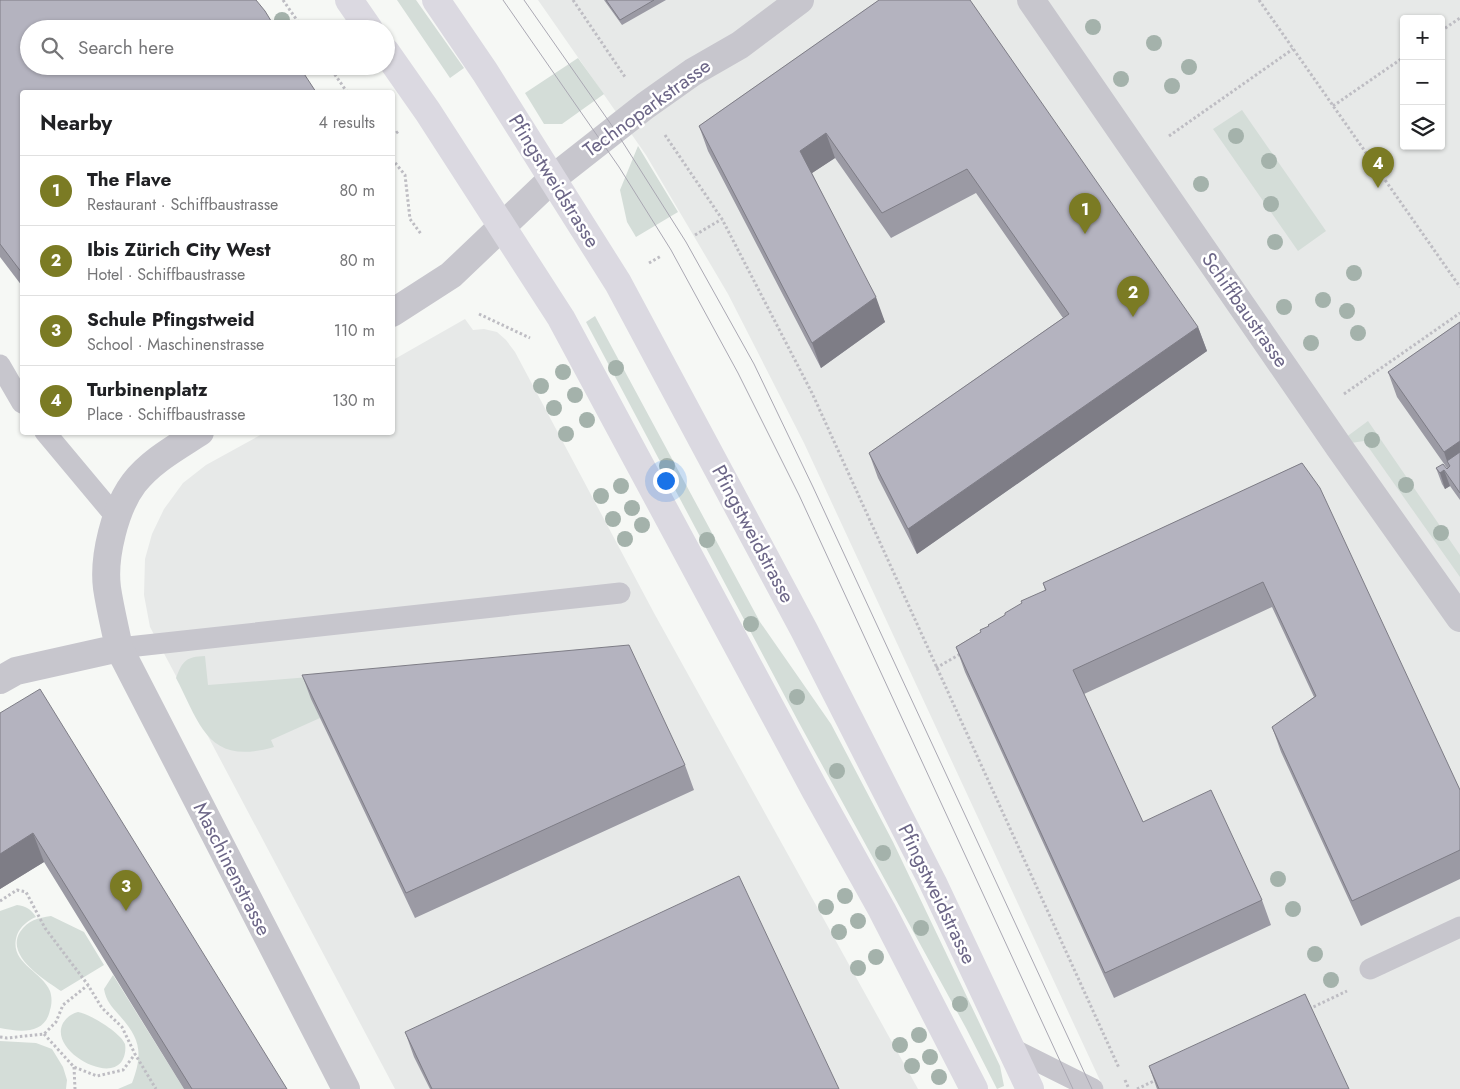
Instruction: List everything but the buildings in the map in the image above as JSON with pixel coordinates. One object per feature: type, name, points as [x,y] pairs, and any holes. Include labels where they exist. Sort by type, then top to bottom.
[{"type":"main road","points":[[349,0],[363,20]]},
{"type":"main road","name":"Pfingstweidstrasse","points":[[436,0],[485,72],[618,283],[804,630],[933,883],[1011,1048],[1025,1084]]},
{"type":"main road","points":[[395,65],[428,112],[561,318],[815,790],[882,910],[974,1089]]},
{"type":"street","name":"Technoparkstrasse","points":[[395,311],[451,275],[552,179],[645,106],[693,72],[740,44],[800,0]]},
{"type":"street","name":"Schiffbaustrasse","points":[[1031,0],[1460,618]]},
{"type":"street","name":"Maschinenstrasse","points":[[195,435],[160,457],[134,483],[116,517],[108,550],[107,586],[119,648],[346,1089]]},
{"type":"street","points":[[0,680],[16,671],[119,648]]},
{"type":"lane","points":[[0,365],[20,400]]},
{"type":"lane","points":[[48,435],[116,517]]},
{"type":"lane","points":[[119,648],[620,593]]},
{"type":"lane","points":[[1370,969],[1460,927]]},
{"type":"lane","points":[[1011,1048],[1093,1089]]},
{"type":"path","points":[[283,0],[297,20]]},
{"type":"path","points":[[573,0],[628,80]]},
{"type":"path","points":[[1259,0],[1460,287]]},
{"type":"path","points":[[1445,28],[1460,18]]},
{"type":"path","points":[[1201,114],[1293,49]]},
{"type":"path","points":[[1333,106],[1400,60]]},
{"type":"path","points":[[335,75],[346,90]]},
{"type":"path","points":[[395,134],[400,131]]},
{"type":"path","points":[[664,134],[722,219],[812,393],[1129,1089]]},
{"type":"path","points":[[395,163],[405,176],[410,219],[421,234]]},
{"type":"path","points":[[695,236],[722,219]]},
{"type":"path","points":[[649,264],[661,256]]},
{"type":"path","points":[[1316,413],[1460,313]]},
{"type":"path","points":[[936,668],[970,648]]},
{"type":"path","points":[[0,901],[17,890],[26,892],[45,928],[88,985],[102,1008],[122,1028],[156,1089]]},
{"type":"path","points":[[0,1036],[7,1038],[44,1034],[56,1022],[62,1004],[88,985]]},
{"type":"path","points":[[1305,1010],[1349,990]]},
{"type":"path","points":[[44,1034],[74,1067],[97,1076],[123,1070],[135,1054]]},
{"type":"path","points":[[74,1067],[75,1089]]},
{"type":"path","points":[[1137,1089],[1164,1077]]},
{"type":"shaded area","points":[[397,0],[416,0],[464,68],[450,78]]},
{"type":"shaded area","points":[[538,0],[1460,0],[1460,1089],[1104,1089],[804,443],[728,294],[646,155]]},
{"type":"shaded area","points":[[578,58],[604,94],[562,124],[544,124],[525,93]]},
{"type":"shaded area","points":[[1242,110],[1326,231],[1298,251],[1213,129]]},
{"type":"shaded area","points":[[638,146],[678,212],[636,237],[627,222],[620,190]]},
{"type":"shaded area","points":[[595,316],[760,622],[831,724],[893,842],[1000,1066],[1004,1086],[997,1089],[966,1028],[798,721],[586,322]]},
{"type":"shaded area","points":[[465,319],[473,330],[484,329],[497,332],[515,352],[654,613],[918,1089],[395,1089],[150,627],[144,595],[145,559],[152,534],[164,509],[183,483],[206,465],[260,435],[395,435],[395,359]]},
{"type":"shaded area","points":[[1368,421],[1460,555],[1460,577],[1364,441],[1351,443],[1345,438]]},
{"type":"shaded area","points":[[205,656],[208,685],[310,677],[320,718],[271,740],[274,747],[252,751],[234,751],[221,746],[210,738],[201,726],[176,678],[183,663],[193,657]]},
{"type":"shaded area","points":[[17,905],[28,908],[36,917],[25,924],[18,932],[15,945],[17,953],[27,966],[46,984],[51,998],[50,1010],[43,1024],[37,1028],[23,1031],[0,1028],[0,911]]},
{"type":"shaded area","points":[[51,916],[84,932],[104,965],[61,991],[37,974],[22,958],[18,950],[17,941],[23,928],[34,920]]},
{"type":"shaded area","points":[[113,975],[184,1089],[118,1089],[132,1083],[139,1055],[136,1039],[106,997],[104,989]]},
{"type":"shaded area","points":[[78,1012],[90,1016],[118,1035],[122,1040],[125,1044],[125,1052],[122,1061],[118,1065],[111,1068],[93,1066],[75,1056],[68,1048],[61,1032],[63,1023],[69,1016]]},
{"type":"shaded area","points":[[0,1041],[36,1043],[52,1049],[63,1067],[67,1080],[66,1089],[0,1089]]},
{"type":"tram line","points":[[503,0],[619,167],[671,250],[738,373],[799,495],[1073,1089]]},
{"type":"tram line","points":[[524,0],[615,130],[686,242],[754,364],[813,487],[1092,1089]]},
{"type":"place","name":"Turbinenplatz","points":[[1378,188]]},
{"type":"place","name":"The Flave","points":[[1085,234]]},
{"type":"place","name":"Ibis Zürich City West","points":[[1133,317]]},
{"type":"place","name":"Schule Pfingstweid","points":[[126,911]]}]
